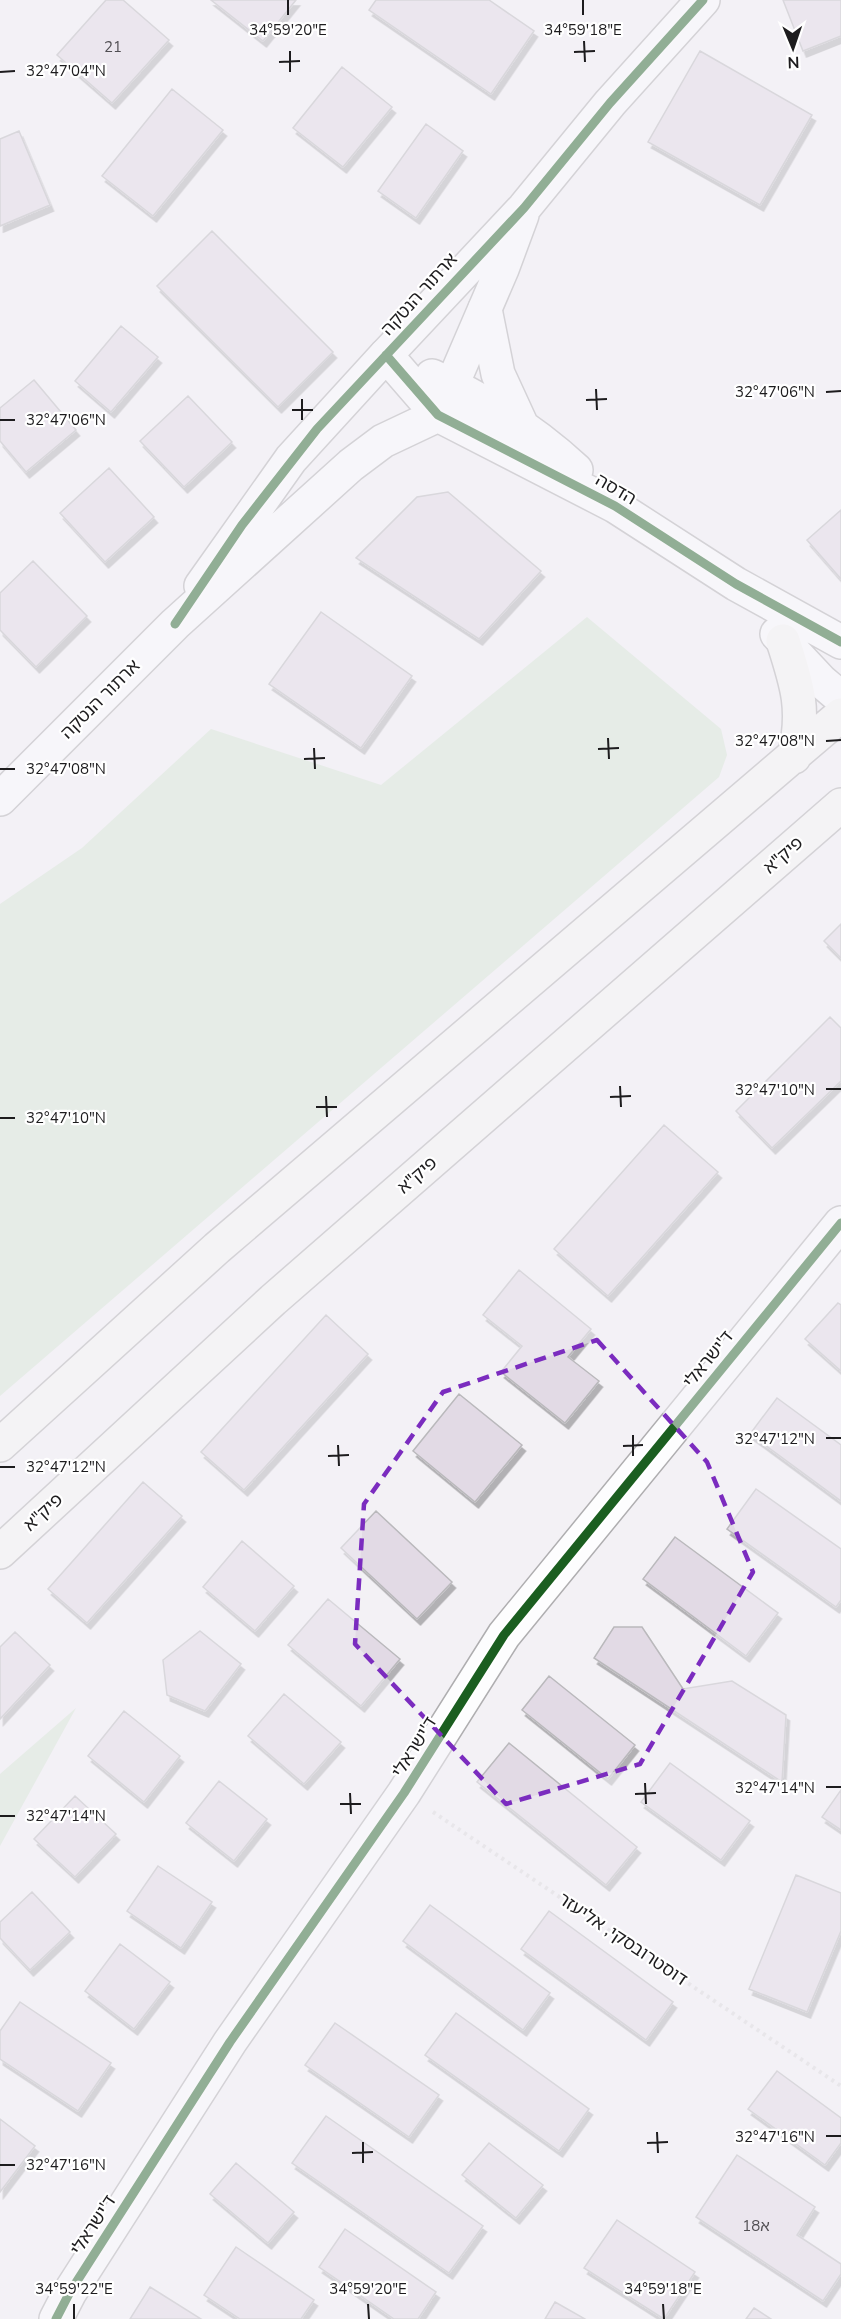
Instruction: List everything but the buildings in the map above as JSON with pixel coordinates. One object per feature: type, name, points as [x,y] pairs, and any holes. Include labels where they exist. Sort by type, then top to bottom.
[{"type":"main road","points":[[783,641],[795,677],[801,712],[800,732],[794,757]]},
{"type":"main road","points":[[0,1445],[226,1240],[841,715]]},
{"type":"main road","name":"פיק\"א","points":[[0,1552],[273,1300],[841,805]]},
{"type":"street","name":"ארתור הנטקה","points":[[175,624],[291,459],[524,208],[610,103],[703,0]]},
{"type":"street","name":"ארתור הנטקה","points":[[0,799],[175,624],[234,574],[351,465],[383,441],[438,415],[511,247],[524,208]]},
{"type":"street","points":[[485,309],[498,374],[522,426]]},
{"type":"street","name":"הדסה","points":[[386,355],[483,400],[522,426],[569,463],[615,506]]},
{"type":"street","name":"הדסה","points":[[386,355],[438,415],[615,506],[736,584],[841,642]]},
{"type":"street","name":"הדסה","points":[[736,584],[783,641],[821,681],[841,698]]},
{"type":"street","name":"ד'ישראלי","points":[[56,2319],[70,2292],[230,2042],[404,1792],[504,1635],[841,1223]]},
{"type":"highlighted area","points":[[597,1340],[707,1462],[753,1572],[640,1764],[506,1804],[355,1644],[364,1504],[443,1392]]},
{"type":"green space","points":[[587,617],[721,729],[727,755],[719,777],[0,1396],[0,904],[82,848],[211,729],[381,785]]},
{"type":"green space","points":[[76,1708],[0,1846],[0,1774]]},
{"type":"cycle path","points":[[175,624],[242,525],[317,429],[524,208],[610,103],[703,0]]},
{"type":"cycle path","points":[[386,355],[438,415],[615,506],[736,584],[841,642]]},
{"type":"cycle path","points":[[56,2319],[70,2292],[230,2042],[404,1793],[504,1635],[841,1223]]}]
